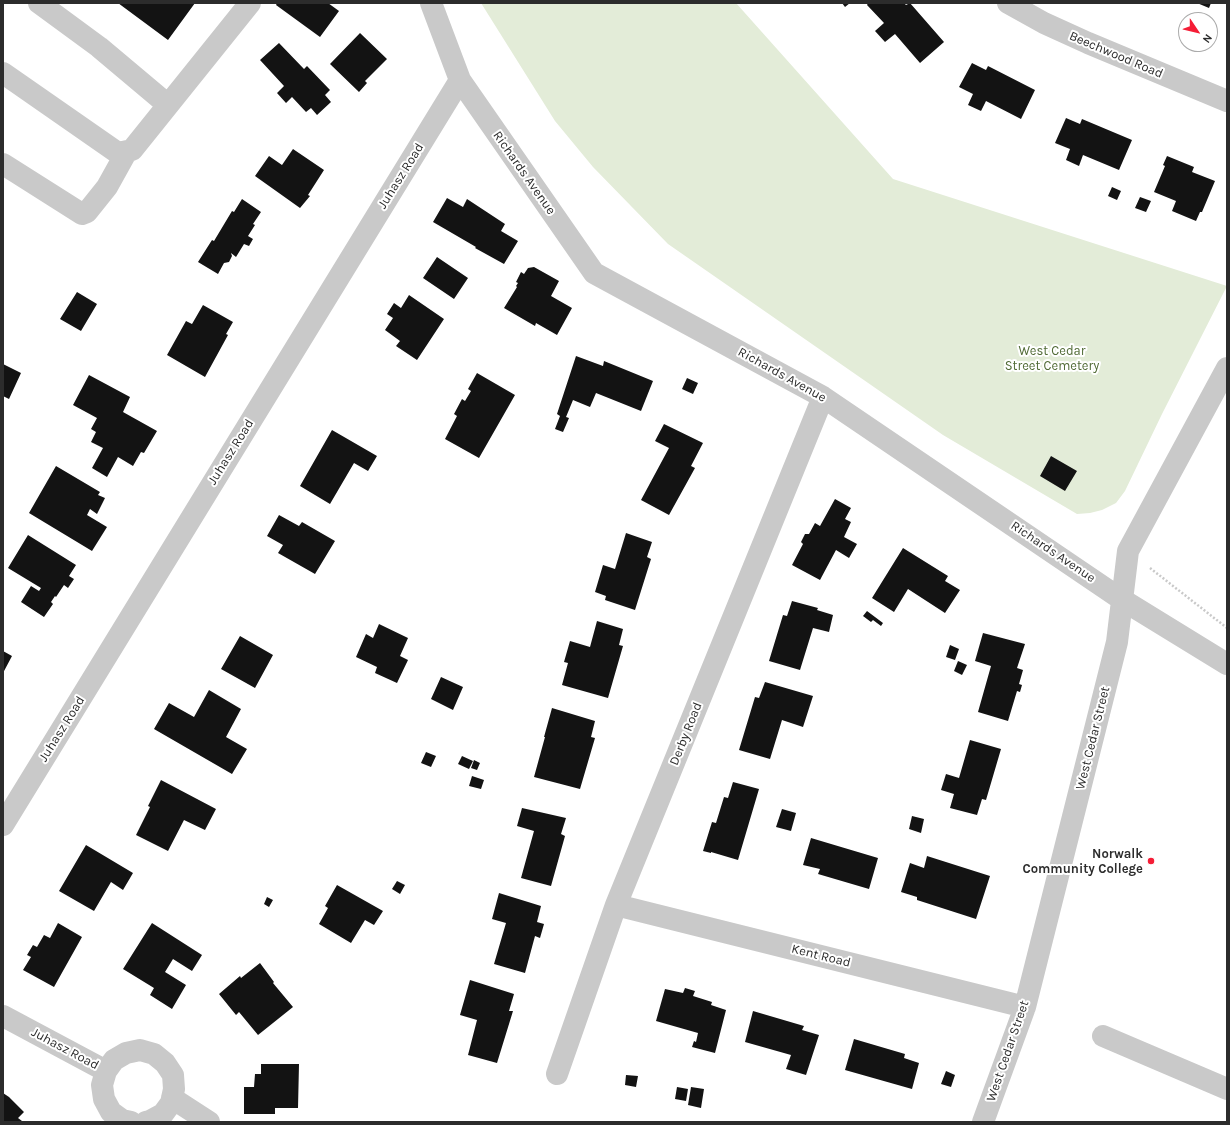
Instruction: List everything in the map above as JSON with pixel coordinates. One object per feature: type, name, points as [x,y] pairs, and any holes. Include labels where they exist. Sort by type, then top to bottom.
[{"type":"street","points":[[39,3],[99,47],[168,105]]},
{"type":"street","points":[[3,73],[118,153],[132,150],[250,3]]},
{"type":"street","name":"Richards Avenue","points":[[430,3],[460,80],[594,273],[823,397],[1121,599],[1227,664]]},
{"type":"street","name":"Beechwood Road","points":[[1008,3],[1044,23],[1088,43],[1227,101]]},
{"type":"street","name":"Juhasz Road","points":[[3,825],[460,80]]},
{"type":"street","points":[[3,164],[82,214],[87,212],[107,187],[127,151]]},
{"type":"street","name":"West Cedar Street","points":[[983,1122],[1025,1007],[1117,642],[1128,551],[1227,368]]},
{"type":"street","name":"Derby Road","points":[[557,1074],[616,905],[823,397]]},
{"type":"street","name":"Kent Road","points":[[616,905],[1025,1007]]},
{"type":"street","name":"Juhasz Road","points":[[3,1016],[106,1071]]},
{"type":"street","points":[[1103,1036],[1227,1089]]},
{"type":"street","name":"Juhasz Road","points":[[131,1122],[122,1120],[111,1112],[104,1099],[102,1085],[106,1071],[114,1060],[126,1053],[140,1050],[154,1054],[166,1063],[173,1075],[174,1089],[171,1103],[163,1114],[146,1122]]},
{"type":"street","points":[[172,1098],[209,1122]]},
{"type":"path","points":[[1128,551],[1227,628]]},
{"type":"green space","name":"West Cedar Street Cemetery","points":[[481,3],[736,3],[893,179],[1227,286],[1125,491],[1116,503],[1102,510],[1077,514],[943,435],[668,244],[593,167],[555,121]]},
{"type":"building","points":[[118,3],[195,3],[168,40]]},
{"type":"building","points":[[277,3],[328,3],[339,11],[320,37],[276,5]]},
{"type":"building","points":[[842,3],[850,3],[845,7]]},
{"type":"building","points":[[868,3],[904,3],[906,5],[910,3],[944,42],[920,63],[895,34],[885,42],[875,31],[884,23],[867,5]]},
{"type":"building","points":[[1197,3],[1211,3],[1209,8]]},
{"type":"building","points":[[360,33],[387,59],[365,81],[367,83],[359,92],[330,64]]},
{"type":"building","points":[[279,43],[304,69],[307,66],[330,90],[325,95],[331,102],[317,115],[311,108],[306,112],[292,97],[286,103],[277,93],[284,86],[260,60]]},
{"type":"building","points":[[972,63],[986,70],[988,66],[1035,90],[1021,119],[986,101],[981,111],[968,105],[973,94],[959,87]]},
{"type":"building","points":[[1066,118],[1080,124],[1082,119],[1132,140],[1119,170],[1083,155],[1079,166],[1066,160],[1070,149],[1055,143]]},
{"type":"building","points":[[293,149],[324,170],[308,195],[310,196],[300,208],[255,176],[269,156],[282,165]]},
{"type":"building","points":[[1167,156],[1194,167],[1192,172],[1215,181],[1202,212],[1200,212],[1196,221],[1172,211],[1176,201],[1154,192],[1165,166],[1163,165]]},
{"type":"building","points":[[1112,187],[1121,191],[1117,200],[1108,196]]},
{"type":"building","points":[[1140,197],[1151,201],[1146,212],[1135,208]]},
{"type":"building","points":[[447,198],[463,207],[467,199],[505,224],[501,231],[518,241],[504,264],[433,222]]},
{"type":"building","points":[[242,199],[261,212],[253,224],[255,225],[248,236],[253,239],[249,246],[244,244],[236,257],[231,253],[232,256],[229,262],[224,263],[218,274],[198,262],[212,240],[214,241],[232,211],[234,212]]},
{"type":"building","points":[[437,257],[468,278],[454,299],[423,278]]},
{"type":"building","points":[[534,267],[559,281],[551,296],[572,308],[557,335],[536,323],[535,326],[504,308],[517,287],[516,286],[518,283],[516,282],[521,272],[524,274],[528,268]]},
{"type":"building","points":[[77,292],[97,304],[81,331],[60,319]]},
{"type":"building","points":[[409,295],[444,319],[417,360],[396,346],[400,341],[385,330],[393,318],[387,314],[394,303],[401,308]]},
{"type":"building","points":[[203,305],[233,322],[226,334],[228,335],[205,377],[167,355],[186,321],[192,324]]},
{"type":"building","points":[[576,356],[603,366],[604,361],[653,381],[641,411],[596,393],[590,407],[573,400],[566,417],[569,418],[563,432],[555,429],[560,416],[557,414]]},
{"type":"building","points":[[3,364],[21,373],[9,399],[3,396]]},
{"type":"building","points":[[477,373],[515,395],[479,458],[445,439],[457,416],[454,414],[462,399],[465,401],[471,391],[468,389]]},
{"type":"building","points":[[89,375],[130,397],[123,412],[157,431],[144,453],[141,452],[133,466],[118,457],[107,477],[92,468],[103,448],[91,442],[96,432],[91,429],[97,418],[73,405]]},
{"type":"building","points":[[687,378],[698,383],[693,394],[682,389]]},
{"type":"building","points":[[664,424],[703,443],[691,466],[695,468],[669,515],[641,500],[669,448],[655,441]]},
{"type":"building","points":[[332,430],[377,456],[368,471],[354,463],[330,504],[300,486]]},
{"type":"building","points":[[1051,456],[1077,471],[1065,491],[1040,476]]},
{"type":"building","points":[[56,466],[100,492],[98,495],[105,498],[97,514],[90,509],[87,515],[107,527],[92,551],[29,513]]},
{"type":"building","points":[[835,499],[851,508],[845,519],[851,522],[844,537],[857,544],[849,558],[836,550],[820,580],[792,565],[803,544],[801,542],[805,534],[809,534],[815,523],[820,526]]},
{"type":"building","points":[[279,515],[299,526],[302,522],[335,541],[315,574],[278,553],[283,545],[267,536]]},
{"type":"building","points":[[626,533],[652,542],[647,557],[651,559],[635,610],[605,600],[606,596],[595,592],[603,565],[615,569]]},
{"type":"building","points":[[28,535],[76,565],[69,576],[74,579],[68,588],[64,585],[56,597],[55,596],[51,602],[53,604],[44,617],[21,602],[31,586],[39,591],[41,588],[8,568]]},
{"type":"building","points":[[903,548],[948,576],[945,581],[960,590],[945,613],[908,589],[894,612],[872,598]]},
{"type":"building","points":[[792,601],[818,608],[817,610],[833,615],[829,632],[813,628],[800,670],[769,661],[783,615],[787,616]]},
{"type":"building","points":[[867,611],[883,623],[881,626],[873,620],[871,622],[863,616]]},
{"type":"building","points":[[597,621],[623,629],[619,645],[623,646],[608,698],[562,685],[568,663],[564,662],[570,641],[590,647]]},
{"type":"building","points":[[379,624],[408,638],[400,656],[408,660],[397,683],[375,673],[377,667],[356,657],[366,634],[373,638]]},
{"type":"building","points":[[983,633],[1025,644],[1017,668],[1023,670],[1019,684],[1022,685],[1020,692],[1017,691],[1008,721],[978,712],[991,666],[975,661]]},
{"type":"building","points":[[240,636],[273,655],[255,688],[221,669]]},
{"type":"building","points":[[950,645],[959,649],[955,660],[946,657]]},
{"type":"building","points":[[3,651],[12,656],[3,673]]},
{"type":"building","points":[[958,661],[967,665],[962,675],[954,671]]},
{"type":"building","points":[[441,677],[463,687],[453,710],[431,699]]},
{"type":"building","points":[[765,682],[813,696],[803,727],[782,720],[770,759],[739,750],[755,697],[759,698]]},
{"type":"building","points":[[209,690],[241,709],[226,737],[247,749],[232,774],[154,729],[169,703],[194,717]]},
{"type":"building","points":[[552,708],[595,721],[591,737],[595,738],[580,789],[534,777]]},
{"type":"building","points":[[970,740],[1001,749],[986,800],[982,799],[977,815],[950,808],[954,794],[941,790],[946,774],[959,778]]},
{"type":"building","points":[[426,752],[436,756],[431,767],[421,763]]},
{"type":"building","points":[[462,756],[473,761],[469,769],[458,764]]},
{"type":"building","points":[[474,760],[480,763],[477,770],[471,768]]},
{"type":"building","points":[[472,776],[484,780],[481,789],[469,786]]},
{"type":"building","points":[[161,780],[216,809],[205,830],[184,820],[168,851],[136,835]]},
{"type":"building","points":[[733,782],[759,789],[738,860],[703,851],[712,822],[716,823],[724,797],[728,798]]},
{"type":"building","points":[[522,808],[566,818],[561,834],[565,836],[551,886],[521,878],[534,831],[517,826]]},
{"type":"building","points":[[782,809],[796,813],[791,831],[776,827]]},
{"type":"building","points":[[912,816],[924,819],[921,833],[909,829]]},
{"type":"building","points":[[811,838],[878,858],[869,889],[818,874],[820,869],[803,865]]},
{"type":"building","points":[[86,845],[133,873],[123,890],[111,882],[94,911],[59,891]]},
{"type":"building","points":[[927,856],[990,876],[976,919],[917,900],[917,897],[901,892],[910,863],[924,868]]},
{"type":"building","points":[[397,881],[405,885],[400,894],[392,889]]},
{"type":"building","points":[[337,885],[383,911],[374,925],[365,920],[351,943],[319,924],[328,908],[325,906]]},
{"type":"building","points":[[499,893],[541,906],[537,922],[544,924],[540,938],[535,936],[525,973],[494,964],[506,923],[492,919]]},
{"type":"building","points":[[267,897],[273,900],[269,907],[264,904]]},
{"type":"building","points":[[58,923],[82,937],[54,987],[23,970],[31,957],[27,955],[33,945],[37,947],[44,935],[50,938]]},
{"type":"building","points":[[152,923],[202,955],[192,971],[173,959],[165,972],[186,985],[172,1009],[150,995],[154,988],[123,969]]},
{"type":"building","points":[[260,963],[274,982],[273,983],[293,1007],[258,1035],[239,1012],[236,1015],[219,994],[240,976],[241,978]]},
{"type":"building","points":[[470,980],[514,994],[509,1011],[513,1011],[497,1063],[468,1055],[477,1020],[460,1015]]},
{"type":"building","points":[[685,988],[695,991],[693,996],[712,1002],[711,1005],[726,1010],[715,1053],[692,1047],[694,1041],[696,1042],[698,1033],[656,1021],[665,989],[683,993]]},
{"type":"building","points":[[753,1011],[804,1026],[802,1030],[819,1035],[806,1075],[786,1069],[791,1055],[745,1042]]},
{"type":"building","points":[[854,1039],[905,1054],[904,1058],[919,1063],[912,1089],[845,1070]]},
{"type":"building","points":[[261,1064],[299,1064],[298,1108],[275,1108],[275,1114],[244,1114],[244,1087],[254,1087],[255,1074],[261,1074]]},
{"type":"building","points":[[946,1071],[955,1075],[951,1087],[941,1084]]},
{"type":"building","points":[[626,1075],[638,1076],[636,1087],[625,1085]]},
{"type":"building","points":[[677,1087],[688,1089],[686,1101],[675,1099]]},
{"type":"building","points":[[691,1087],[704,1089],[701,1108],[688,1105]]},
{"type":"building","points":[[3,1093],[24,1112],[18,1118],[22,1121],[21,1122],[3,1122]]},
{"type":"place","name":"Norwalk Community College","points":[[1151,861]]}]
